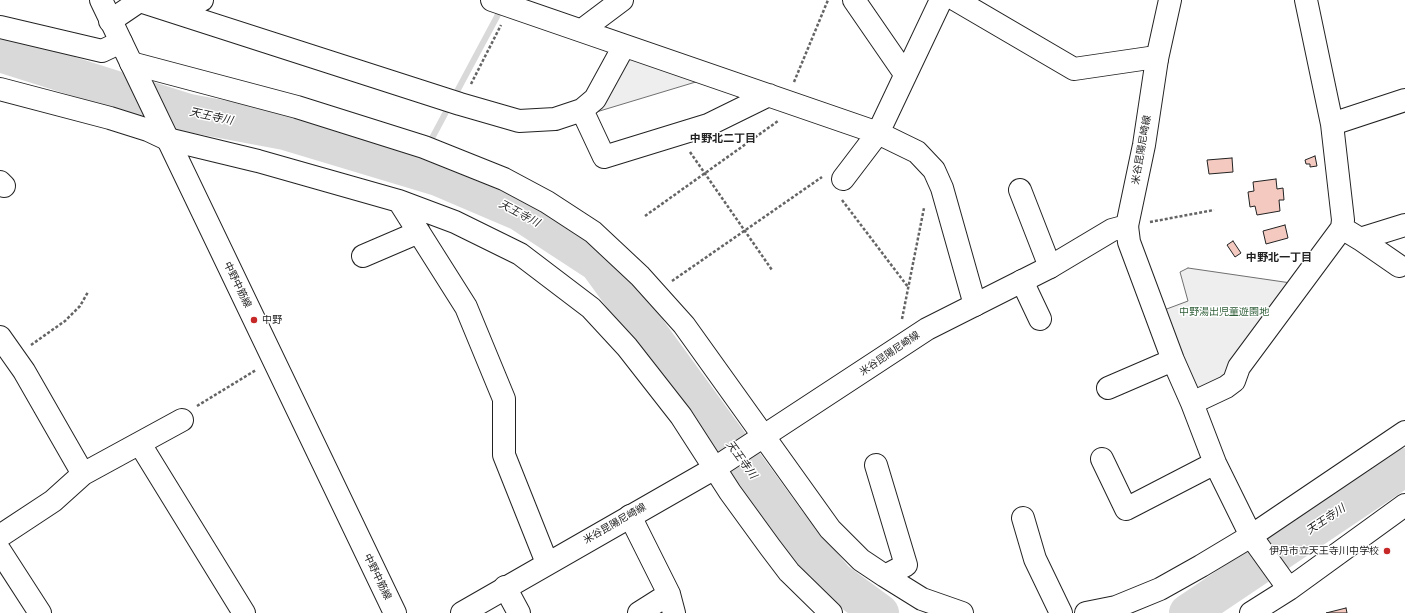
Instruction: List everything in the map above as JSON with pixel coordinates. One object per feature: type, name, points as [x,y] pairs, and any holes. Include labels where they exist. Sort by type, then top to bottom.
[{"type":"street","name":"中野中筋線","points":[[100,0],[134,68],[394,613]]},
{"type":"street","points":[[110,21],[140,0],[460,104],[519,121],[555,119],[582,110],[595,99],[624,46]]},
{"type":"street","points":[[171,10],[202,0]]},
{"type":"street","points":[[582,30],[622,0]]},
{"type":"street","points":[[854,0],[905,74]]},
{"type":"street","points":[[843,179],[878,133],[941,0]]},
{"type":"street","points":[[956,0],[1074,69],[1149,58],[1157,59]]},
{"type":"street","name":"米谷昆陽尼崎線","points":[[462,613],[717,466],[896,351],[926,329],[1050,267],[1112,230],[1127,226],[1144,145],[1157,59],[1170,0]]},
{"type":"street","points":[[1306,0],[1332,124],[1344,220],[1351,234],[1399,266]]},
{"type":"street","points":[[509,4],[624,46],[878,133],[917,152],[934,170],[942,188],[975,305]]},
{"type":"street","points":[[0,27],[102,51],[121,42]]},
{"type":"street","points":[[134,68],[297,107],[428,148],[504,179],[554,206],[593,232],[655,293],[684,325],[760,439],[830,529],[861,560],[922,599],[962,613]]},
{"type":"street","points":[[0,89],[37,107],[110,118],[399,201],[455,222],[520,254],[591,308],[627,347],[681,416],[789,572],[832,613]]},
{"type":"street","points":[[582,110],[604,157],[708,125],[782,100]]},
{"type":"street","points":[[1332,124],[1405,100]]},
{"type":"street","points":[[1020,190],[1050,267]]},
{"type":"street","points":[[399,201],[466,308],[504,399],[504,454],[548,563]]},
{"type":"street","points":[[1192,403],[1226,387],[1234,381],[1239,367],[1351,234],[1405,225]]},
{"type":"street","points":[[1127,226],[1129,242],[1173,360],[1192,403],[1215,463],[1254,540],[1286,584]]},
{"type":"street","points":[[363,256],[419,232]]},
{"type":"street","points":[[1022,281],[1040,319]]},
{"type":"street","points":[[0,337],[24,371],[83,474]]},
{"type":"street","points":[[1108,388],[1173,360]]},
{"type":"street","points":[[0,536],[53,501],[83,474],[182,420]]},
{"type":"street","points":[[1086,613],[1116,607],[1160,588],[1254,540],[1405,432]]},
{"type":"street","points":[[140,444],[244,613]]},
{"type":"street","points":[[1102,459],[1126,509],[1215,463]]},
{"type":"street","points":[[876,465],[906,565],[885,576]]},
{"type":"street","points":[[1251,613],[1286,584],[1405,505]]},
{"type":"street","points":[[630,516],[672,604],[639,613]]},
{"type":"street","points":[[1023,518],[1036,559],[1061,613]]},
{"type":"street","points":[[0,551],[40,613]]},
{"type":"street","points":[[505,588],[519,613]]},
{"type":"path","points":[[645,216],[788,114],[782,100],[828,0]]},
{"type":"path","points":[[460,104],[509,4]]},
{"type":"path","points":[[679,134],[704,174],[772,270]]},
{"type":"path","points":[[655,293],[822,177],[843,179],[840,197],[908,287]]},
{"type":"path","points":[[896,351],[924,205]]},
{"type":"path","points":[[1127,226],[1214,210]]},
{"type":"path","points":[[14,356],[65,321],[80,306],[88,292]]},
{"type":"path","points":[[182,420],[182,414],[253,372],[272,358]]},
{"type":"green space","points":[[630,58],[699,81],[593,113]]},
{"type":"green space","name":"中野湯出児童遊園地","points":[[1188,268],[1291,283],[1223,381],[1195,398],[1164,310],[1188,301],[1180,272]]},
{"type":"building","points":[[1315,156],[1317,166],[1310,167],[1310,164],[1306,164],[1305,160]]},
{"type":"building","points":[[1232,158],[1233,172],[1209,174],[1207,160]]},
{"type":"building","points":[[1276,179],[1277,189],[1283,188],[1284,200],[1279,200],[1280,211],[1257,215],[1255,206],[1250,207],[1248,192],[1254,191],[1253,182]]},
{"type":"building","points":[[1285,225],[1288,238],[1266,244],[1263,231]]},
{"type":"building","points":[[1233,241],[1241,253],[1235,257],[1227,245]]},
{"type":"building","points":[[1346,608],[1347,613],[1326,613]]},
{"type":"waterway","points":[[415,170],[501,9]]},
{"type":"waterway","name":"天王寺川","points":[[0,53],[189,113],[285,131],[438,177],[520,212],[598,263],[788,524],[835,580],[880,613]]},
{"type":"waterway","name":"天王寺川","points":[[1188,613],[1405,467]]},
{"type":"place","name":"中野","points":[[254,320]]},
{"type":"place","name":"伊丹市立天王寺川中学校","points":[[1387,551]]},
{"type":"district","name":"中野北二丁目","points":[[723,139]]},
{"type":"district","name":"中野北一丁目","points":[[1279,258]]}]
